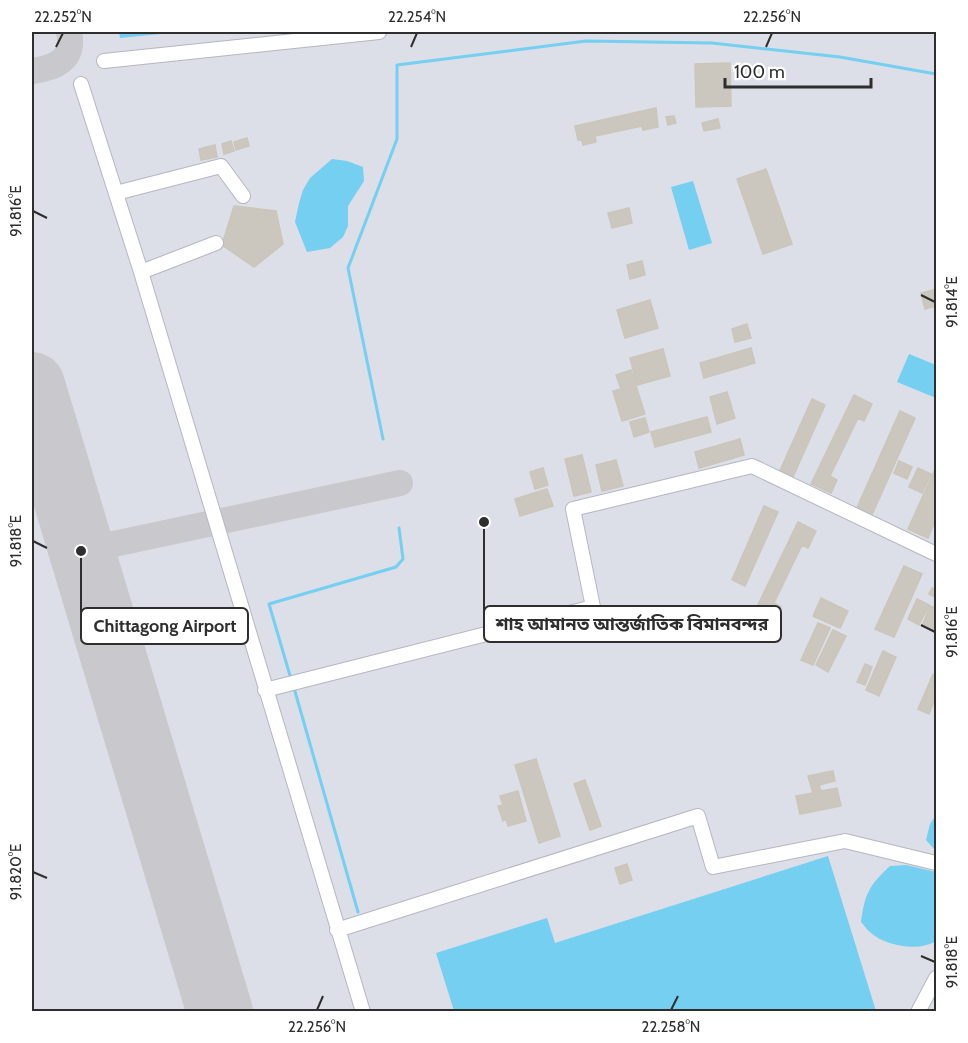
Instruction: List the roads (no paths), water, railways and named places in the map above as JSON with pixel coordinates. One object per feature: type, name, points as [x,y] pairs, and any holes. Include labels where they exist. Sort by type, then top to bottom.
[{"type":"street","points":[[104,61],[379,32]]},
{"type":"street","points":[[81,84],[141,272],[363,1011]]},
{"type":"street","points":[[116,193],[221,166],[243,196]]},
{"type":"street","points":[[141,272],[216,243]]},
{"type":"street","points":[[266,690],[593,607],[573,509],[752,465],[936,554]]},
{"type":"street","points":[[337,930],[698,816],[713,867],[845,841],[936,863]]},
{"type":"street","points":[[918,1011],[936,978]]},
{"type":"water","points":[[119,32],[180,32],[120,38]]},
{"type":"water","points":[[332,159],[347,161],[363,167],[364,181],[348,206],[348,226],[343,237],[330,248],[307,252],[295,222],[299,203],[310,178]]},
{"type":"water","points":[[693,181],[712,243],[689,250],[671,187]]},
{"type":"water","points":[[909,354],[936,365],[936,398],[897,382]]},
{"type":"water","points":[[936,815],[936,851],[926,840],[930,824]]},
{"type":"water","points":[[828,856],[876,1011],[454,1011],[436,953],[547,918],[555,943]]},
{"type":"water","points":[[906,865],[936,872],[936,941],[921,946],[903,946],[877,938],[861,922],[866,897],[877,879],[890,866]]},
{"type":"waterway","points":[[383,439],[348,268],[397,139],[397,65],[586,41],[712,43],[840,57],[936,74]]},
{"type":"waterway","points":[[291,679],[269,604],[396,567],[403,559],[399,528]]},
{"type":"waterway","points":[[294,688],[358,912]]},
{"type":"place","name":"শাহ আমানত আন্তর্জাতিক বিমানবন্দর","points":[[484,522]]},
{"type":"place","name":"Chittagong Airport","points":[[81,551]]}]
